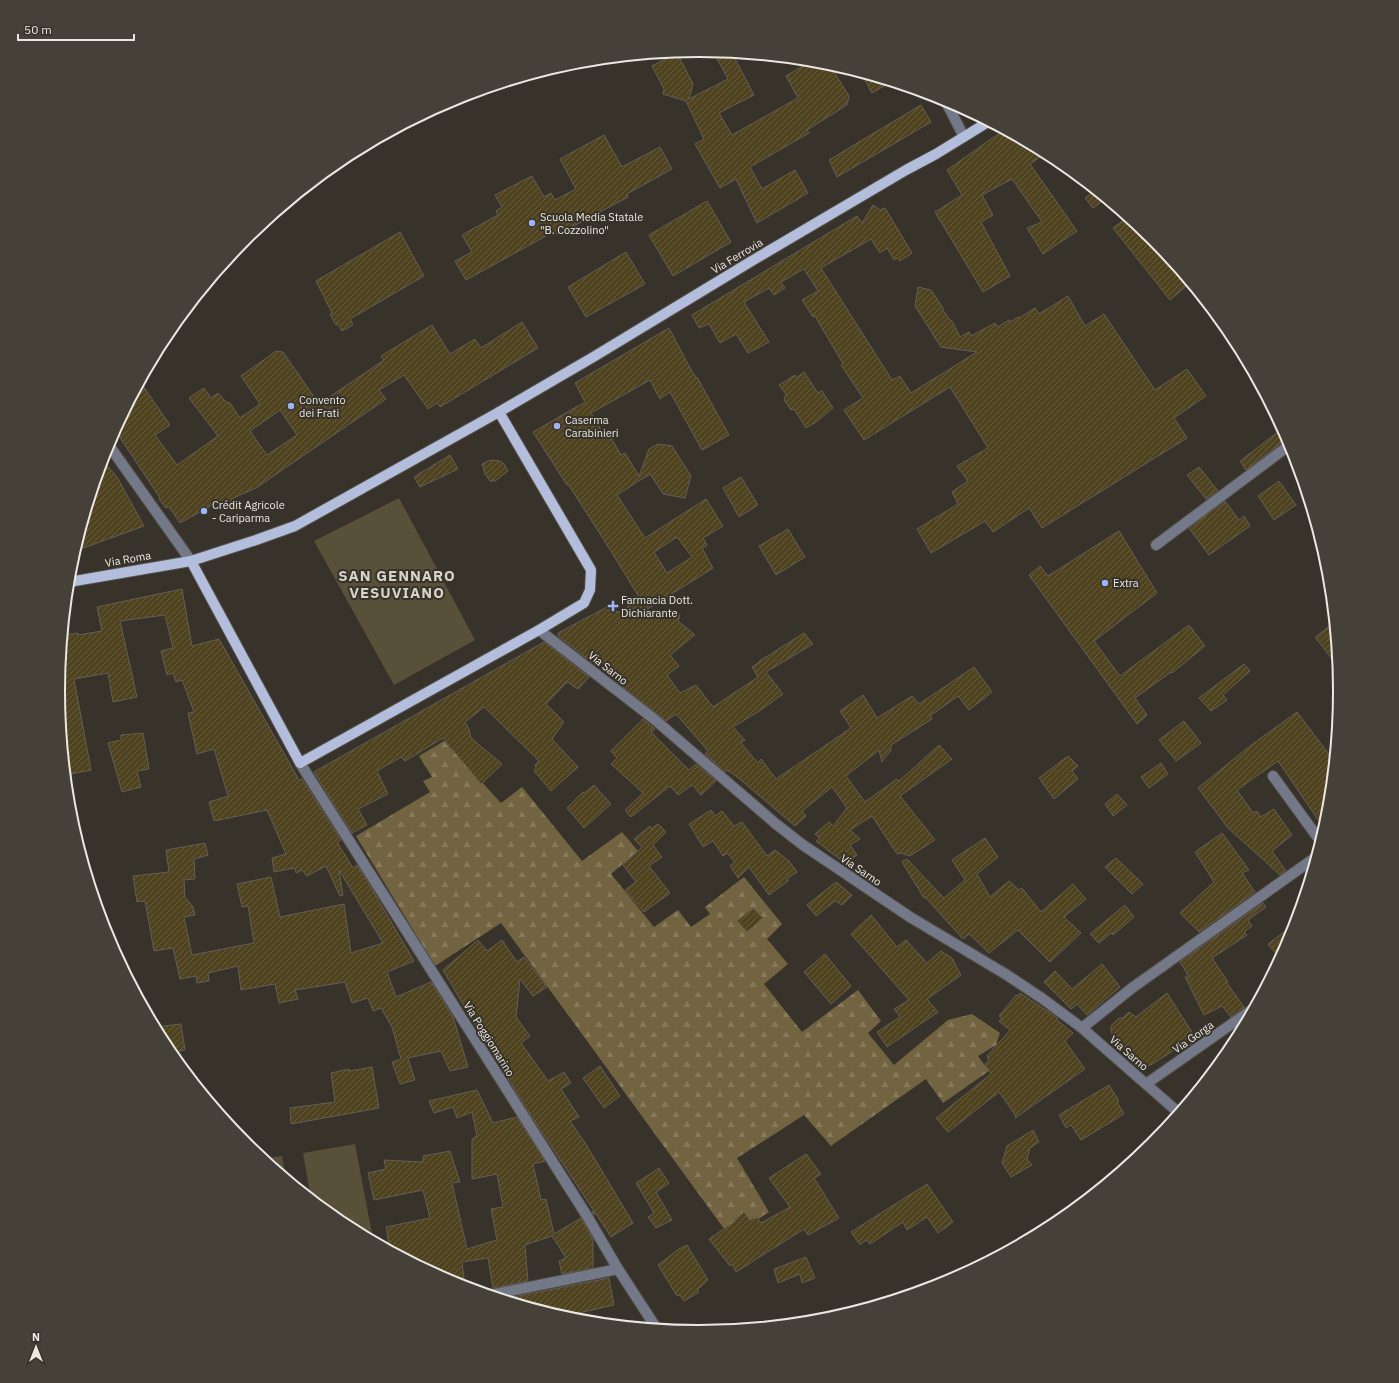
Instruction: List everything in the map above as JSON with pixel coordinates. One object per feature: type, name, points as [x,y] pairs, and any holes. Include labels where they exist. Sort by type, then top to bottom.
[{"type":"main road","name":"Via Ferrovia","points":[[191,560],[295,526],[499,412],[984,124]]},
{"type":"main road","points":[[191,560],[300,763],[539,630],[584,602],[590,590],[591,570],[499,412]]},
{"type":"main road","name":"Via Roma","points":[[75,580],[191,560]]},
{"type":"street","points":[[949,108],[964,137]]},
{"type":"street","points":[[1156,545],[1286,448]]},
{"type":"street","points":[[113,450],[191,560]]},
{"type":"street","name":"Via Sarno","points":[[539,630],[654,719],[776,824],[803,845],[910,917],[1031,991],[1082,1028],[1176,1111]]},
{"type":"street","name":"Via Poggiomarino","points":[[300,763],[654,1325]]},
{"type":"street","points":[[1273,776],[1317,836]]},
{"type":"street","points":[[1082,1028],[1132,988],[1310,861]]},
{"type":"street","name":"Via Gorga","points":[[1146,1084],[1246,1014]]},
{"type":"street","points":[[499,1293],[618,1269]]},
{"type":"green space","points":[[444,741],[501,803],[522,787],[582,861],[622,832],[638,851],[611,874],[654,927],[678,910],[691,927],[710,914],[705,907],[744,877],[782,924],[767,939],[788,964],[764,984],[802,1032],[858,990],[881,1021],[868,1033],[894,1065],[948,1020],[972,1014],[1000,1033],[996,1045],[978,1056],[989,1071],[943,1103],[926,1079],[831,1146],[804,1115],[737,1158],[769,1212],[730,1237],[501,923],[435,966],[356,836],[430,792],[423,781],[432,777],[419,756]]},
{"type":"shaded area","points":[[399,498],[475,640],[394,685],[314,541]]},
{"type":"shaded area","points":[[355,1144],[372,1235],[310,1192],[303,1153]]},
{"type":"shaded area","points":[[282,1156],[285,1172],[281,1169],[270,1158]]},
{"type":"building","points":[[679,57],[693,84],[689,99],[728,79],[716,57],[735,58],[754,95],[719,113],[732,135],[798,98],[786,76],[803,66],[834,72],[849,96],[847,105],[807,130],[809,133],[750,167],[762,189],[795,170],[808,193],[757,223],[736,179],[720,188],[695,144],[704,139],[686,101],[663,94],[664,89],[652,66],[668,58]]},
{"type":"building","points":[[864,79],[885,85],[872,93]]},
{"type":"building","points":[[921,105],[931,122],[837,177],[829,160]]},
{"type":"building","points":[[1000,133],[1041,157],[1030,164],[1077,231],[1043,254],[1027,228],[1042,222],[1012,179],[982,195],[993,215],[981,222],[1010,276],[983,292],[935,212],[962,195],[947,170]]},
{"type":"building","name":"Scuola Media Statale \"B. Cozzolino\"","points":[[604,135],[622,167],[660,147],[672,169],[627,194],[628,197],[557,235],[555,231],[466,280],[455,261],[472,252],[462,235],[498,215],[496,211],[502,207],[495,195],[532,176],[544,197],[551,193],[555,200],[576,189],[560,159]]},
{"type":"building","points":[[1092,193],[1102,201],[1093,208],[1085,198]]},
{"type":"building","points":[[707,201],[731,242],[673,276],[649,235]]},
{"type":"building","points":[[873,205],[880,210],[885,208],[912,253],[900,261],[897,258],[894,260],[887,248],[880,253],[871,239],[821,268],[892,380],[900,376],[911,393],[977,352],[941,347],[915,306],[918,287],[931,290],[943,310],[952,321],[960,337],[969,332],[971,336],[995,323],[998,327],[1009,320],[1010,322],[1018,317],[1019,318],[1035,308],[1039,314],[1068,296],[1085,326],[1104,314],[1155,390],[1187,369],[1206,396],[1174,418],[1187,438],[1042,528],[1029,508],[993,532],[985,521],[931,553],[917,529],[958,504],[952,492],[968,481],[957,466],[988,448],[950,387],[864,440],[844,410],[863,398],[841,365],[843,364],[815,316],[813,317],[802,300],[818,291],[804,269],[781,282],[785,288],[774,295],[769,288],[744,302],[769,342],[748,353],[736,334],[720,343],[709,324],[699,328],[692,315],[857,216],[862,223]]},
{"type":"building","points":[[1124,220],[1177,273],[1187,285],[1170,300],[1113,228]]},
{"type":"building","points":[[400,232],[424,276],[350,319],[353,325],[342,331],[338,324],[336,325],[330,314],[332,313],[316,281]]},
{"type":"building","points":[[626,252],[645,284],[586,317],[568,287]]},
{"type":"building","points":[[522,322],[538,348],[440,407],[437,403],[428,409],[404,375],[379,390],[386,399],[256,488],[231,499],[231,503],[219,507],[216,503],[180,523],[169,507],[166,508],[159,499],[160,498],[119,436],[143,386],[170,425],[155,435],[177,465],[218,436],[189,398],[204,388],[211,398],[218,393],[226,402],[230,403],[240,418],[260,404],[241,376],[276,351],[283,352],[319,404],[384,360],[381,356],[432,325],[450,354],[475,339],[481,348]],"holes":[[[280,410],[297,435],[267,455],[250,431]]]},
{"type":"building","points":[[669,328],[729,435],[702,450],[670,392],[660,399],[650,380],[591,413],[606,438],[610,436],[621,455],[625,453],[639,476],[649,449],[658,444],[672,446],[691,476],[685,498],[663,494],[650,474],[617,495],[645,538],[706,499],[723,526],[703,538],[707,545],[702,548],[713,568],[638,615],[680,615],[678,621],[695,635],[670,655],[679,666],[667,675],[680,693],[696,685],[713,707],[758,677],[752,667],[758,662],[804,633],[813,644],[766,672],[783,694],[758,712],[733,727],[745,740],[741,743],[758,763],[761,759],[776,779],[851,728],[840,711],[863,695],[877,718],[912,696],[919,704],[974,667],[992,692],[969,710],[958,696],[930,716],[932,719],[891,745],[891,750],[882,762],[879,750],[846,776],[865,802],[897,779],[899,781],[939,745],[952,759],[900,796],[935,840],[910,856],[900,853],[897,854],[872,816],[850,830],[860,839],[850,845],[857,855],[846,864],[816,841],[820,838],[815,834],[829,822],[833,826],[847,808],[832,787],[802,811],[806,816],[795,826],[736,776],[727,770],[725,772],[705,754],[708,751],[676,714],[666,721],[620,685],[602,662],[598,667],[558,636],[558,633],[607,607],[609,610],[625,613],[627,607],[642,602],[568,484],[567,485],[533,432],[585,402],[575,383]],"holes":[[[677,537],[692,557],[667,573],[654,552]]]},
{"type":"building","points":[[804,372],[818,393],[822,391],[833,408],[806,428],[794,409],[791,410],[784,400],[786,394],[779,385],[795,375],[796,378]]},
{"type":"building","points":[[1278,432],[1283,442],[1246,470],[1240,461]]},
{"type":"building","points":[[450,455],[458,469],[420,487],[414,477]]},
{"type":"building","points":[[490,460],[500,461],[504,464],[508,471],[495,481],[490,481],[485,474],[482,464]]},
{"type":"building","points":[[107,466],[117,477],[144,526],[82,549],[87,527]]},
{"type":"building","points":[[1199,467],[1218,491],[1206,499],[1187,475]]},
{"type":"building","points":[[741,477],[758,505],[739,517],[723,488]]},
{"type":"building","points":[[1279,481],[1296,505],[1274,520],[1258,496]]},
{"type":"building","points":[[1225,501],[1239,520],[1244,516],[1250,526],[1209,555],[1189,528]]},
{"type":"building","points":[[788,529],[805,557],[776,575],[759,546]]},
{"type":"building","points":[[1119,531],[1157,593],[1094,641],[1120,676],[1189,625],[1205,646],[1172,673],[1171,672],[1135,698],[1147,715],[1137,724],[1029,575],[1040,566],[1048,576]]},
{"type":"building","points":[[182,589],[192,646],[219,639],[299,780],[302,779],[341,840],[337,842],[353,868],[357,865],[414,961],[387,972],[396,997],[431,982],[453,1017],[468,1067],[450,1071],[441,1051],[408,1058],[415,1080],[400,1084],[392,1062],[401,1059],[392,1027],[381,1008],[373,1011],[368,998],[352,1003],[345,982],[295,990],[298,999],[279,1003],[275,984],[241,990],[238,966],[208,973],[209,981],[197,983],[196,976],[180,979],[173,948],[154,951],[145,901],[137,902],[133,876],[169,872],[166,850],[205,843],[208,855],[194,859],[195,879],[184,880],[185,897],[193,907],[195,915],[184,917],[192,955],[254,943],[248,906],[242,907],[237,884],[271,877],[280,917],[344,904],[351,953],[383,943],[339,870],[343,895],[340,896],[326,866],[307,876],[302,870],[296,873],[295,868],[274,872],[272,858],[286,854],[267,810],[214,821],[209,802],[228,796],[214,749],[197,754],[188,713],[194,712],[182,680],[176,682],[173,673],[167,675],[161,651],[173,648],[165,615],[120,621],[137,697],[113,702],[108,673],[74,679],[91,770],[70,774],[66,733],[65,692],[68,634],[78,633],[78,635],[102,631],[97,607]]},
{"type":"building","points":[[1331,625],[1333,661],[1315,637]]},
{"type":"building","points":[[544,642],[589,677],[578,689],[567,682],[546,704],[564,722],[552,739],[578,767],[551,791],[534,771],[536,768],[535,765],[539,761],[484,707],[465,722],[469,729],[471,738],[502,764],[481,784],[443,738],[405,761],[401,757],[377,771],[388,794],[358,809],[367,825],[352,833],[314,772]]},
{"type":"building","points":[[1244,664],[1250,671],[1223,695],[1227,700],[1211,711],[1199,698]]},
{"type":"building","points":[[1297,712],[1331,757],[1320,823],[1278,761],[1237,790],[1253,813],[1257,811],[1261,817],[1274,809],[1292,835],[1272,851],[1286,871],[1280,875],[1228,828],[1198,788],[1250,746]]},
{"type":"building","points":[[643,719],[655,729],[651,732],[689,770],[696,764],[716,781],[701,795],[692,785],[678,795],[670,786],[631,817],[625,810],[643,793],[611,764],[617,758],[611,751]]},
{"type":"building","points":[[1184,721],[1201,743],[1176,761],[1159,740]]},
{"type":"building","points":[[143,733],[149,769],[137,771],[141,787],[122,792],[108,743],[121,740],[121,735]]},
{"type":"building","points":[[1068,756],[1078,766],[1072,771],[1078,779],[1054,799],[1039,778]]},
{"type":"building","points":[[1161,763],[1168,774],[1149,788],[1141,777]]},
{"type":"building","points":[[594,785],[611,804],[584,828],[567,808],[583,792],[584,793]]},
{"type":"building","points":[[1117,794],[1127,805],[1113,816],[1105,804]]},
{"type":"building","points":[[711,810],[715,816],[722,811],[734,826],[742,822],[767,856],[775,850],[789,861],[797,872],[788,878],[788,881],[769,895],[749,867],[738,878],[730,866],[735,862],[727,853],[723,856],[713,841],[703,847],[689,824]]},
{"type":"building","points":[[658,824],[666,832],[653,845],[662,857],[649,866],[670,893],[644,912],[625,890],[636,882],[623,865],[642,847],[634,839],[650,826],[651,829]]},
{"type":"building","points":[[1222,833],[1249,870],[1242,873],[1255,892],[1199,932],[1180,913],[1214,882],[1195,852]]},
{"type":"building","points":[[985,838],[998,857],[977,874],[990,897],[1009,881],[1019,890],[1022,888],[1041,912],[1073,884],[1086,899],[1064,917],[1081,933],[1050,962],[1018,930],[989,953],[969,934],[963,939],[925,897],[924,898],[902,862],[907,859],[944,898],[965,880],[952,860]]},
{"type":"building","points":[[1116,858],[1143,884],[1132,894],[1105,867]]},
{"type":"building","points":[[836,882],[852,895],[842,905],[835,901],[816,916],[807,905]]},
{"type":"building","points":[[1263,903],[1266,907],[1248,920],[1252,926],[1244,932],[1247,935],[1212,958],[1228,982],[1226,982],[1244,1007],[1231,1017],[1222,1006],[1204,1015],[1185,977],[1188,975],[1180,962]]},
{"type":"building","points":[[1125,905],[1134,917],[1113,935],[1111,933],[1099,943],[1090,934]]},
{"type":"building","points":[[753,908],[763,918],[747,932],[737,921]]},
{"type":"building","points":[[871,915],[897,947],[906,940],[927,963],[941,951],[952,958],[961,975],[927,999],[938,1012],[887,1047],[877,1032],[900,1017],[894,1009],[909,1000],[851,934]]},
{"type":"building","points":[[1288,929],[1277,955],[1268,944]]},
{"type":"building","points":[[478,940],[487,951],[502,940],[517,962],[524,957],[547,987],[533,996],[520,979],[516,1017],[530,1036],[521,1043],[548,1081],[564,1072],[571,1083],[561,1089],[579,1117],[570,1121],[587,1146],[633,1223],[611,1237],[530,1114],[496,1059],[498,1056],[486,1036],[483,1038],[443,970]]},
{"type":"building","points":[[825,954],[851,986],[831,1004],[804,972]]},
{"type":"building","points":[[1102,964],[1120,987],[1087,1015],[1077,1004],[1071,1009],[1044,982],[1055,971],[1072,989]]},
{"type":"building","points":[[1020,993],[1058,1018],[1056,1019],[1073,1033],[1065,1041],[1085,1069],[1015,1118],[1016,1116],[999,1092],[948,1132],[936,1118],[991,1074],[985,1064],[989,1060],[987,1056],[1010,1030],[999,1021],[1002,1018],[999,1016],[1016,995],[1018,996]]},
{"type":"building","points":[[1167,993],[1197,1040],[1182,1051],[1179,1047],[1149,1066],[1114,1040],[1111,1026],[1119,1018],[1123,1018],[1129,1012],[1136,1017]]},
{"type":"building","points":[[181,1024],[185,1050],[177,1052],[161,1026]]},
{"type":"building","points":[[600,1066],[620,1096],[604,1108],[583,1078]]},
{"type":"building","points":[[372,1067],[379,1108],[291,1124],[290,1108],[335,1102],[331,1073],[349,1069],[349,1071]]},
{"type":"building","points":[[1109,1085],[1119,1101],[1117,1102],[1124,1114],[1081,1140],[1071,1125],[1066,1128],[1059,1115]]},
{"type":"building","points":[[477,1090],[493,1123],[517,1117],[545,1161],[533,1164],[541,1200],[546,1199],[554,1234],[581,1218],[593,1239],[593,1268],[562,1274],[559,1261],[566,1258],[552,1236],[525,1245],[528,1281],[493,1288],[488,1258],[462,1262],[464,1281],[419,1261],[389,1245],[386,1227],[430,1218],[423,1190],[374,1200],[368,1173],[386,1169],[384,1160],[423,1162],[423,1156],[450,1151],[460,1182],[452,1183],[467,1249],[497,1240],[491,1209],[503,1207],[497,1174],[472,1179],[472,1139],[477,1136],[472,1112],[457,1118],[453,1107],[434,1113],[429,1101]]},
{"type":"building","points":[[1033,1130],[1039,1142],[1030,1148],[1027,1159],[1032,1165],[1011,1177],[1002,1163],[1007,1146]]},
{"type":"building","points":[[806,1154],[821,1174],[814,1178],[839,1218],[808,1235],[804,1229],[736,1272],[732,1264],[730,1266],[709,1239],[735,1221],[734,1220],[744,1212],[750,1220],[757,1217],[761,1223],[790,1207],[769,1178]]},
{"type":"building","points":[[659,1168],[669,1183],[656,1192],[672,1220],[656,1228],[648,1217],[654,1213],[636,1183]]},
{"type":"building","points":[[927,1184],[953,1222],[938,1233],[927,1217],[907,1230],[903,1222],[870,1244],[866,1240],[860,1245],[851,1232]]},
{"type":"building","points":[[687,1245],[708,1280],[697,1290],[699,1292],[684,1301],[680,1295],[677,1296],[658,1265],[679,1249]]},
{"type":"building","points":[[806,1257],[815,1278],[802,1283],[800,1274],[778,1283],[774,1269]]},
{"type":"building","points":[[609,1278],[614,1305],[575,1314],[513,1297]]},
{"type":"place","name":"Scuola Media Statale \"B. Cozzolino\"","points":[[532,223]]},
{"type":"place","name":"Convento dei Frati","points":[[291,406]]},
{"type":"place","name":"Caserma Carabinieri","points":[[557,426]]},
{"type":"place","name":"Crédit Agricole - Cariparma","points":[[204,511]]},
{"type":"place","name":"Extra","points":[[1105,583]]},
{"type":"place","name":"Farmacia Dott. Dichiarante","points":[[613,606]]},
{"type":"district","name":"SAN GENNARO VESUVIANO","points":[[397,584]]}]
